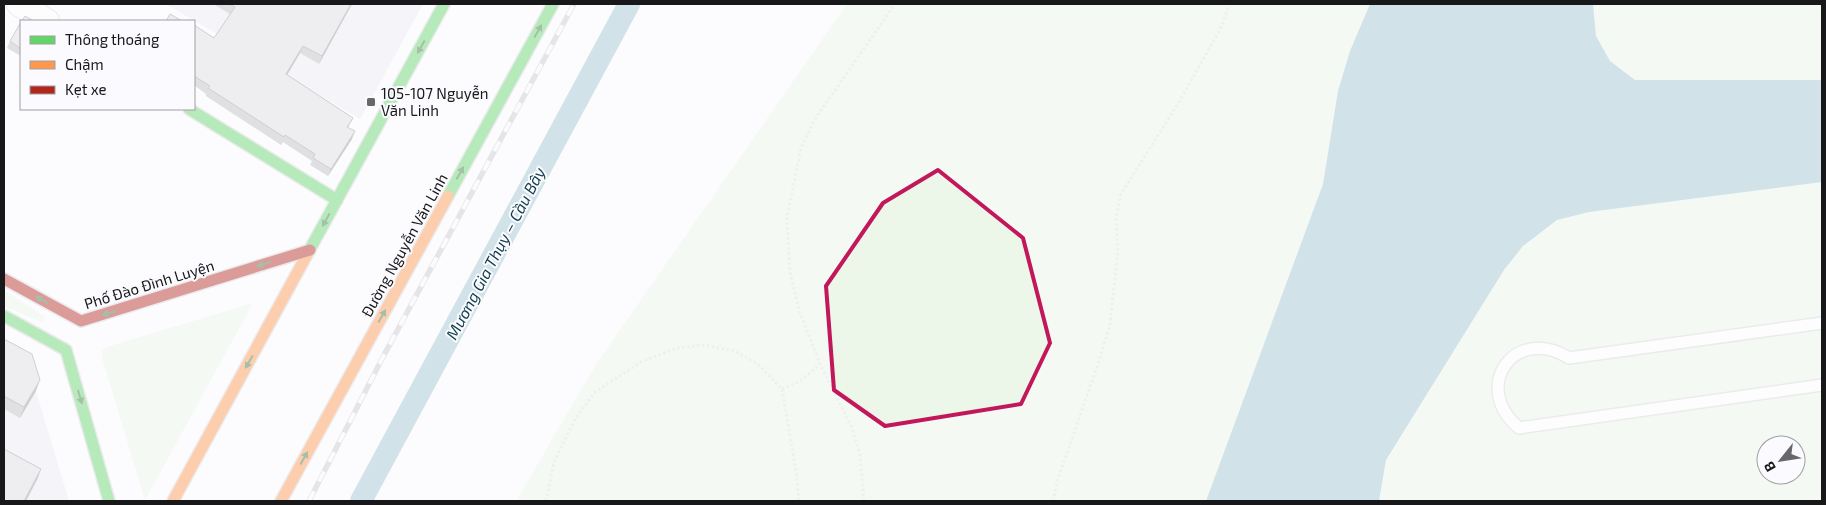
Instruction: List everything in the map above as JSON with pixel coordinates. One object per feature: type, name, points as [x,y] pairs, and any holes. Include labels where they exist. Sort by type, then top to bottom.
[{"type":"main road","points":[[173,501],[444,4]]},
{"type":"main road","name":"Đường Nguyễn Văn Linh","points":[[281,501],[553,4]]},
{"type":"main road","points":[[191,110],[337,200]]},
{"type":"main road","name":"Phố Đào Đình Luyện","points":[[4,279],[77,328],[310,250]]},
{"type":"main road","points":[[4,316],[66,350]]},
{"type":"main road","points":[[77,328],[66,350],[109,501]]},
{"type":"street","points":[[19,4],[45,20]]},
{"type":"lane","points":[[1822,323],[1569,358],[1557,350],[1543,347],[1528,348],[1515,355],[1505,365],[1499,378],[1497,392],[1500,406],[1508,419],[1519,428],[1822,385]]},
{"type":"path","points":[[864,501],[860,454],[851,426],[820,364],[799,310],[790,272],[787,218],[792,184],[801,148],[815,119],[895,4]]},
{"type":"path","points":[[1053,501],[1058,479],[1100,361],[1110,324],[1118,250],[1116,217],[1122,194],[1187,88],[1222,26],[1230,4]]},
{"type":"path","points":[[546,501],[554,462],[575,419],[595,392],[641,362],[676,348],[704,345],[735,351],[759,365],[782,389],[796,471],[799,501]]},
{"type":"path","points":[[782,389],[800,381],[820,364]]},
{"type":"highlighted area","points":[[938,170],[1023,238],[1050,343],[1021,404],[885,426],[834,390],[826,286],[883,203]]},
{"type":"shaded area","points":[[166,4],[423,4],[360,119]]},
{"type":"shaded area","points":[[4,352],[28,365],[69,501],[4,501]]},
{"type":"green space","points":[[847,4],[1822,4],[1822,501],[516,501],[597,363]]},
{"type":"green space","points":[[4,290],[45,317],[42,322],[4,306]]},
{"type":"green space","points":[[250,304],[252,305],[145,500],[102,358],[102,351],[107,347]]},
{"type":"water","points":[[1370,4],[1593,4],[1596,36],[1610,61],[1635,80],[1822,80],[1822,182],[1589,212],[1557,220],[1523,246],[1504,270],[1386,460],[1379,501],[1206,501],[1323,184],[1338,91],[1350,51]]},
{"type":"building","points":[[229,4],[351,4],[322,56],[303,46],[286,74],[353,118],[347,127],[355,131],[331,169],[313,158],[315,154],[285,135],[284,137],[208,88],[210,86],[195,77],[195,26],[214,38],[235,7]]},
{"type":"building","points":[[170,14],[180,20],[167,20]]},
{"type":"building","points":[[25,16],[32,20],[23,20]]},
{"type":"building","points":[[20,24],[20,48],[10,41]]},
{"type":"building","points":[[4,339],[32,354],[40,380],[24,407],[4,396]]},
{"type":"building","points":[[4,449],[41,469],[24,501],[4,501]]},
{"type":"waterway","name":"Mương Gia Thụy – Cầu Bây","points":[[361,501],[629,4]]},
{"type":"railway","points":[[309,501],[384,355],[574,4]]},
{"type":"traffic: fast","points":[[309,251],[444,4]]},
{"type":"traffic: fast","points":[[448,196],[553,4]]},
{"type":"traffic: fast","points":[[191,110],[337,200]]},
{"type":"traffic: fast","points":[[4,316],[66,350],[109,501]]},
{"type":"traffic: slow","points":[[281,501],[448,196]]},
{"type":"traffic: slow","points":[[173,501],[309,251]]},
{"type":"traffic: jam","points":[[4,279],[81,321],[310,250]]},
{"type":"place","name":"105-107 Nguyễn Văn Linh","points":[[371,102]]}]
